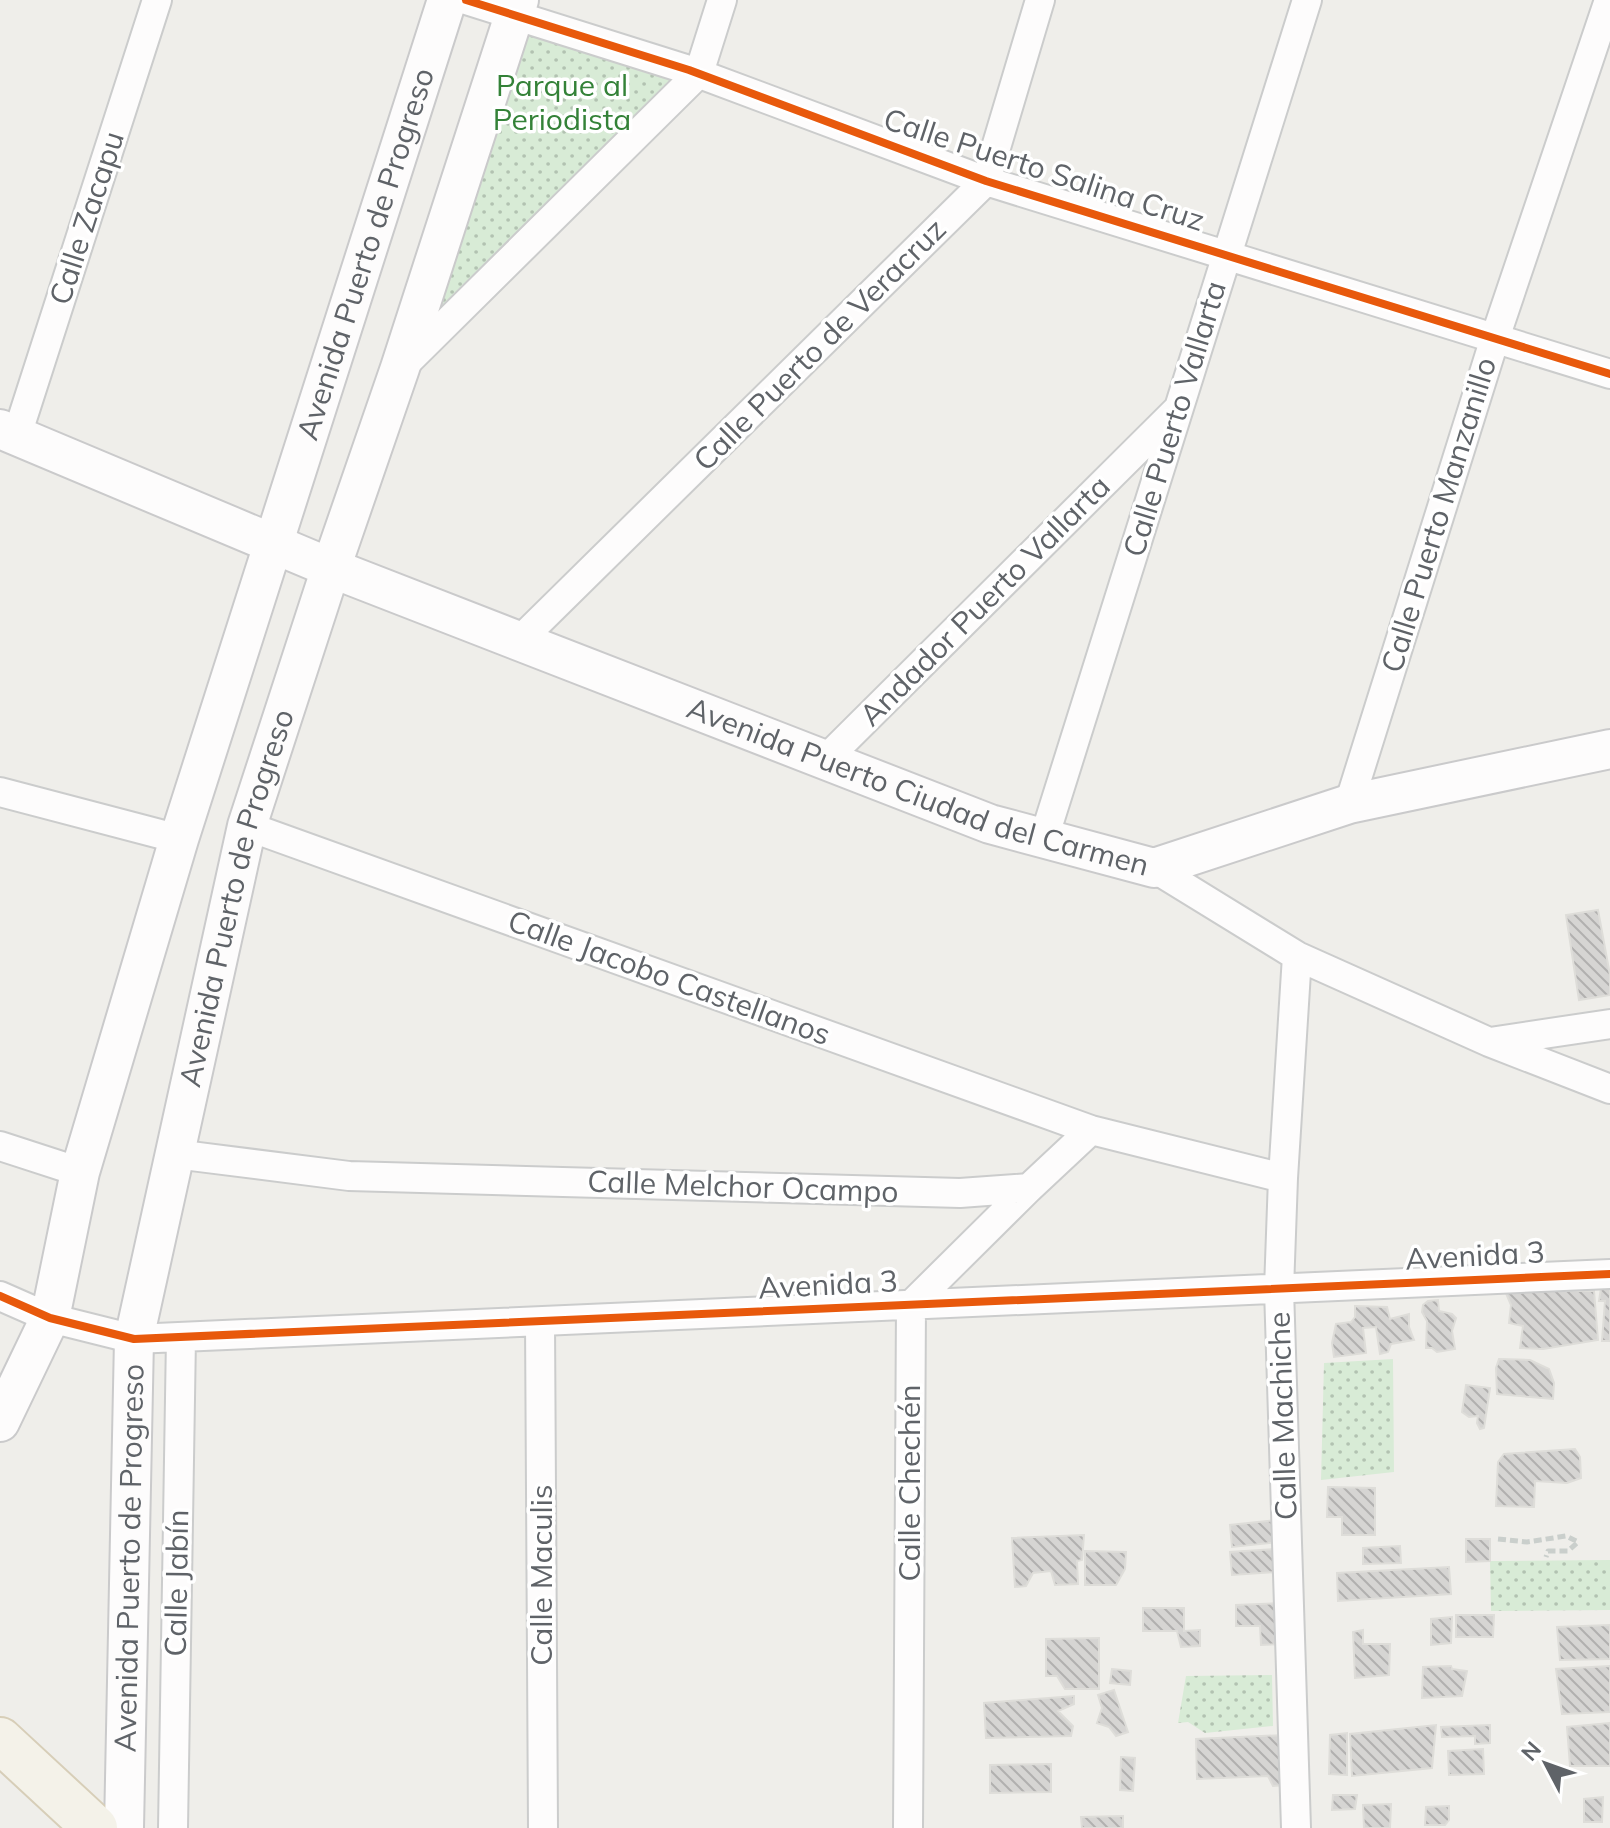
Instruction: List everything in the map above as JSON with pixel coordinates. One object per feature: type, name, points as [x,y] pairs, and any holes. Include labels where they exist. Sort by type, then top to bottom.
[{"type":"main road","name":"Avenida Puerto de Progreso","points":[[0,1422],[50,1318],[80,1172],[179,839],[447,0]]},
{"type":"main road","name":"Avenida Puerto de Progreso","points":[[124,1828],[134,1339],[247,826],[400,368],[516,7]]},
{"type":"main road","name":"Avenida Puerto Ciudad del Carmen","points":[[8,432],[331,568],[990,824],[1154,868],[1349,804],[1610,749]]},
{"type":"main road","points":[[0,1740],[95,1828]]},
{"type":"street","name":"Calle Zacapu","points":[[8,432],[157,0]]},
{"type":"street","name":"Calle Puerto Salina Cruz","points":[[466,0],[516,7],[986,181],[1610,374]]},
{"type":"street","points":[[400,368],[699,73],[722,0]]},
{"type":"street","name":"Calle Puerto de Veracruz","points":[[519,641],[986,181],[1040,0]]},
{"type":"street","name":"Calle Puerto Vallarta","points":[[1044,838],[1307,0]]},
{"type":"street","name":"Calle Puerto Manzanillo","points":[[1349,804],[1495,338],[1609,0]]},
{"type":"street","name":"Andador Puerto Vallarta","points":[[825,760],[1179,408]]},
{"type":"street","points":[[0,792],[179,839]]},
{"type":"street","name":"Calle Jacobo Castellanos","points":[[247,826],[1091,1130]]},
{"type":"street","points":[[1154,868],[1297,956],[1489,1042],[1610,1089]]},
{"type":"street","name":"Calle Machiche","points":[[1296,1828],[1279,1289],[1297,956]]},
{"type":"street","points":[[1489,1042],[1610,1024]]},
{"type":"street","points":[[911,1305],[1091,1130],[1283,1178]]},
{"type":"street","points":[[0,1146],[80,1172]]},
{"type":"street","name":"Calle Melchor Ocampo","points":[[175,1154],[349,1176],[960,1193],[1029,1188]]},
{"type":"street","name":"Avenida 3","points":[[0,1296],[50,1318],[134,1339],[1610,1274]]},
{"type":"street","name":"Calle Chechén","points":[[908,1828],[911,1305]]},
{"type":"street","name":"Calle Maculis","points":[[540,1322],[543,1828]]},
{"type":"street","name":"Calle Jabín","points":[[173,1828],[181,1337]]},
{"type":"path","points":[[1498,1539],[1527,1542],[1566,1536],[1578,1542],[1568,1551],[1548,1551],[1546,1557]]},
{"type":"green space","name":"Parque al Periodista","points":[[523,21],[679,77],[423,327]]},
{"type":"green space","points":[[1393,1359],[1394,1472],[1321,1480],[1324,1363]]},
{"type":"green space","points":[[1610,1560],[1610,1610],[1491,1611],[1490,1561]]},
{"type":"green space","points":[[1272,1675],[1273,1726],[1205,1733],[1188,1722],[1178,1723],[1186,1676]]},
{"type":"building","points":[[1598,910],[1610,975],[1610,995],[1579,1000],[1566,915]]},
{"type":"building","points":[[1610,1287],[1610,1341],[1602,1341],[1605,1301],[1599,1301],[1601,1288]]},
{"type":"building","points":[[1505,1291],[1594,1291],[1598,1340],[1543,1349],[1520,1348],[1523,1326],[1509,1323],[1511,1305]]},
{"type":"building","points":[[1438,1300],[1439,1311],[1456,1318],[1452,1331],[1455,1349],[1437,1352],[1426,1348],[1427,1321],[1422,1312],[1423,1305],[1428,1301]]},
{"type":"building","points":[[1355,1306],[1387,1307],[1390,1319],[1409,1314],[1409,1327],[1414,1340],[1391,1344],[1388,1352],[1380,1354],[1376,1327],[1363,1328],[1366,1353],[1334,1357],[1332,1343],[1336,1324],[1351,1322],[1355,1317]]},
{"type":"building","points":[[1499,1359],[1530,1360],[1549,1369],[1554,1383],[1553,1399],[1497,1394],[1496,1368]]},
{"type":"building","points":[[1466,1385],[1490,1388],[1484,1428],[1480,1429],[1477,1423],[1478,1416],[1469,1417],[1462,1412]]},
{"type":"building","points":[[1575,1449],[1580,1457],[1581,1478],[1567,1483],[1535,1481],[1534,1507],[1496,1506],[1498,1462],[1504,1454]]},
{"type":"building","points":[[1328,1487],[1375,1488],[1375,1535],[1342,1535],[1342,1517],[1327,1517]]},
{"type":"building","points":[[1277,1520],[1279,1542],[1232,1547],[1230,1525]]},
{"type":"building","points":[[1084,1535],[1082,1560],[1077,1561],[1078,1584],[1055,1585],[1051,1571],[1033,1573],[1026,1586],[1015,1587],[1012,1538]]},
{"type":"building","points":[[1466,1539],[1490,1539],[1490,1561],[1466,1562]]},
{"type":"building","points":[[1400,1546],[1401,1563],[1363,1564],[1363,1548]]},
{"type":"building","points":[[1275,1549],[1277,1572],[1232,1575],[1230,1552]]},
{"type":"building","points":[[1085,1551],[1126,1552],[1125,1569],[1116,1585],[1085,1585]]},
{"type":"building","points":[[1449,1567],[1451,1594],[1338,1601],[1337,1573]]},
{"type":"building","points":[[1284,1603],[1284,1644],[1261,1645],[1260,1626],[1236,1626],[1236,1605]]},
{"type":"building","points":[[1143,1608],[1184,1608],[1184,1631],[1200,1630],[1200,1646],[1181,1647],[1177,1631],[1143,1631]]},
{"type":"building","points":[[1456,1615],[1494,1615],[1493,1637],[1456,1637]]},
{"type":"building","points":[[1452,1617],[1451,1643],[1431,1645],[1431,1619]]},
{"type":"building","points":[[1610,1625],[1610,1659],[1560,1660],[1557,1627]]},
{"type":"building","points":[[1363,1630],[1363,1644],[1390,1644],[1389,1675],[1355,1678],[1353,1632]]},
{"type":"building","points":[[1099,1638],[1099,1689],[1065,1689],[1057,1676],[1046,1676],[1046,1639]]},
{"type":"building","points":[[1451,1666],[1452,1669],[1467,1671],[1462,1696],[1422,1698],[1423,1667]]},
{"type":"building","points":[[1610,1666],[1610,1712],[1562,1714],[1556,1669]]},
{"type":"building","points":[[1112,1669],[1131,1671],[1130,1685],[1110,1683]]},
{"type":"building","points":[[1114,1690],[1128,1732],[1116,1736],[1109,1727],[1097,1723],[1102,1708],[1098,1695]]},
{"type":"building","points":[[1074,1696],[1074,1704],[1058,1711],[1073,1726],[1071,1736],[986,1738],[984,1703]]},
{"type":"building","points":[[1610,1723],[1610,1766],[1570,1766],[1567,1727]]},
{"type":"building","points":[[1436,1725],[1432,1768],[1352,1776],[1350,1734]]},
{"type":"building","points":[[1490,1725],[1490,1743],[1475,1744],[1475,1736],[1442,1737],[1441,1727]]},
{"type":"building","points":[[1347,1733],[1347,1775],[1329,1774],[1330,1735]]},
{"type":"building","points":[[1284,1735],[1286,1785],[1273,1786],[1268,1776],[1197,1779],[1196,1739]]},
{"type":"building","points":[[1483,1749],[1484,1774],[1449,1775],[1448,1751]]},
{"type":"building","points":[[1121,1757],[1135,1758],[1133,1791],[1120,1790]]},
{"type":"building","points":[[1051,1764],[1051,1792],[990,1793],[990,1765]]},
{"type":"building","points":[[1333,1795],[1357,1795],[1355,1809],[1332,1810]]},
{"type":"building","points":[[1603,1797],[1602,1822],[1584,1822],[1584,1799]]},
{"type":"building","points":[[1391,1804],[1390,1828],[1364,1828],[1363,1805]]},
{"type":"building","points":[[1449,1806],[1449,1820],[1445,1825],[1425,1825],[1426,1807]]},
{"type":"building","points":[[1123,1816],[1123,1828],[1082,1828],[1081,1817]]},
{"type":"cycle path","points":[[466,0],[689,70],[986,181],[1610,374]]},
{"type":"cycle path","points":[[0,1296],[50,1318],[134,1339],[1610,1274]]}]
